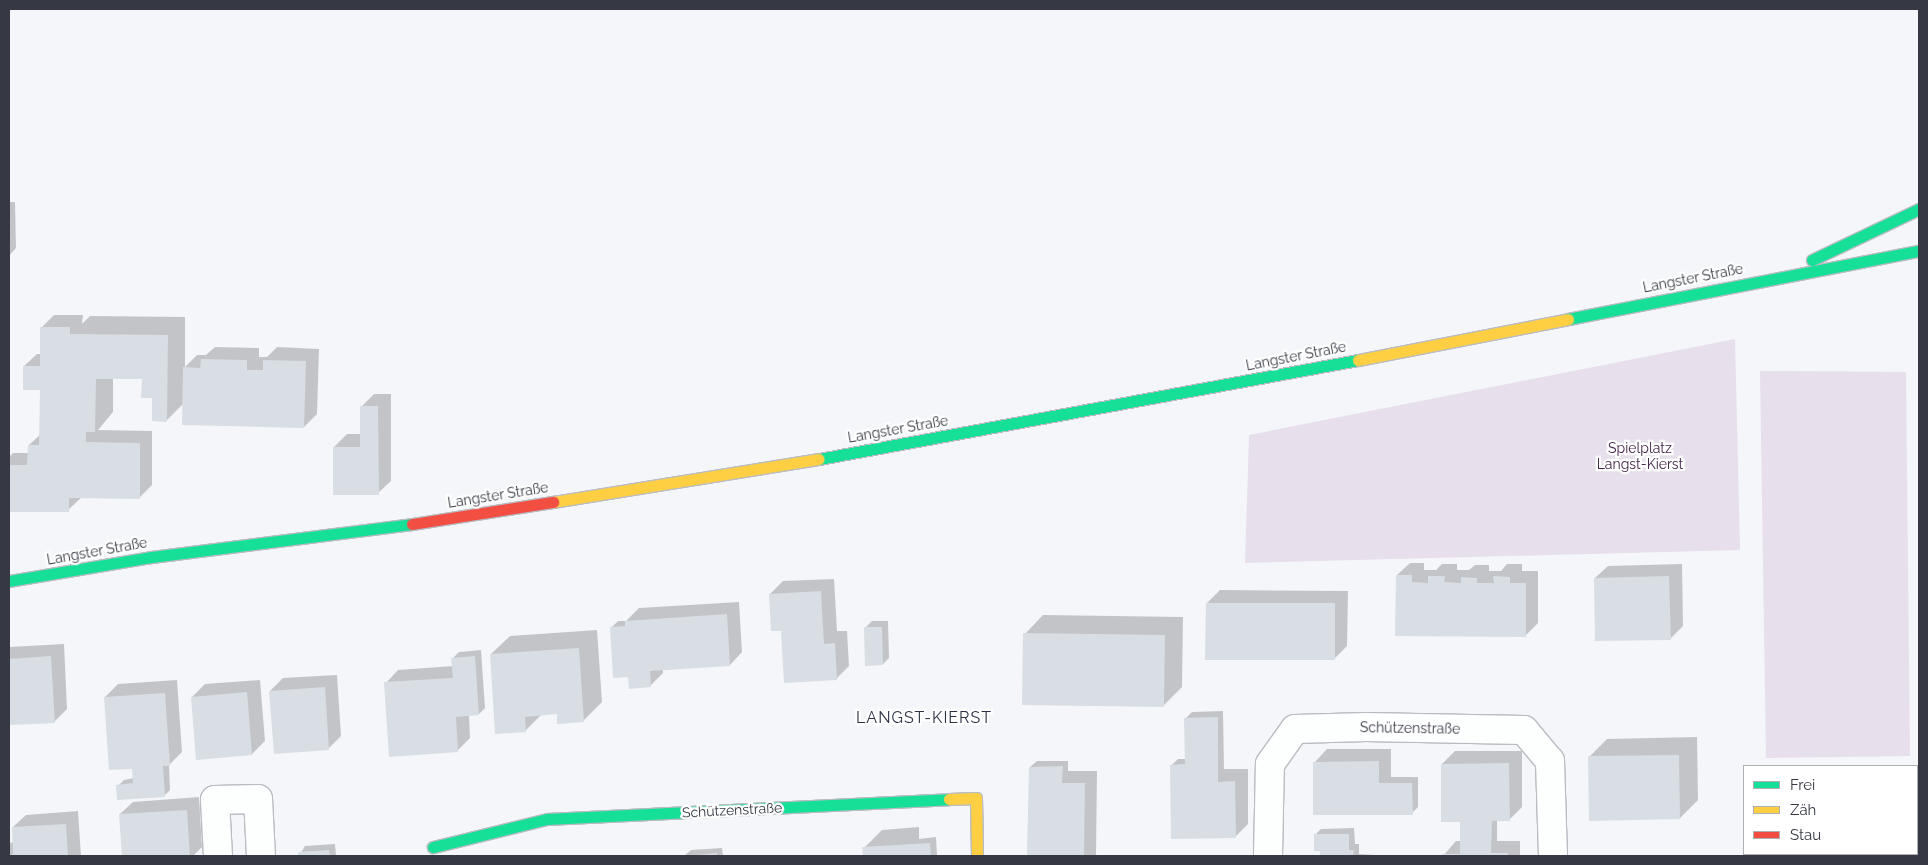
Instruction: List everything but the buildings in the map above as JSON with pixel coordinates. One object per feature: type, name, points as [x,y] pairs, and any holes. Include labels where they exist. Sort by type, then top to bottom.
[{"type":"street","name":"Langster Straße","points":[[1786,275],[1830,250],[1919,209]]},
{"type":"street","name":"Langster Straße","points":[[9,581],[152,557],[412,524],[802,462],[1318,368],[1786,275],[1919,251]]},
{"type":"street","name":"Schützenstraße","points":[[1268,856],[1270,764],[1295,729],[1366,727],[1524,730],[1550,761],[1553,856]]},
{"type":"street","points":[[218,856],[215,800],[258,798],[261,856]]},
{"type":"street","name":"Schützenstraße","points":[[433,847],[546,819],[976,798],[976,856]]},
{"type":"green space","name":"Spielplatz Langst-Kierst","points":[[1735,339],[1740,550],[1245,563],[1249,435]]},
{"type":"green space","points":[[1760,371],[1906,372],[1910,756],[1766,758]]},
{"type":"traffic: fast","points":[[1812,260],[1919,209]]},
{"type":"traffic: fast","points":[[1568,319],[1919,251]]},
{"type":"traffic: fast","points":[[819,459],[1358,360]]},
{"type":"traffic: fast","points":[[9,581],[151,557],[412,524]]},
{"type":"traffic: fast","points":[[433,847],[547,819],[949,799]]},
{"type":"traffic: slow","points":[[1358,360],[1568,319]]},
{"type":"traffic: slow","points":[[553,502],[819,459]]},
{"type":"traffic: slow","points":[[949,799],[976,798],[977,856]]},
{"type":"traffic: jam","points":[[412,524],[553,502]]},
{"type":"district","name":"LANGST-KIERST","points":[[924,718]]}]
